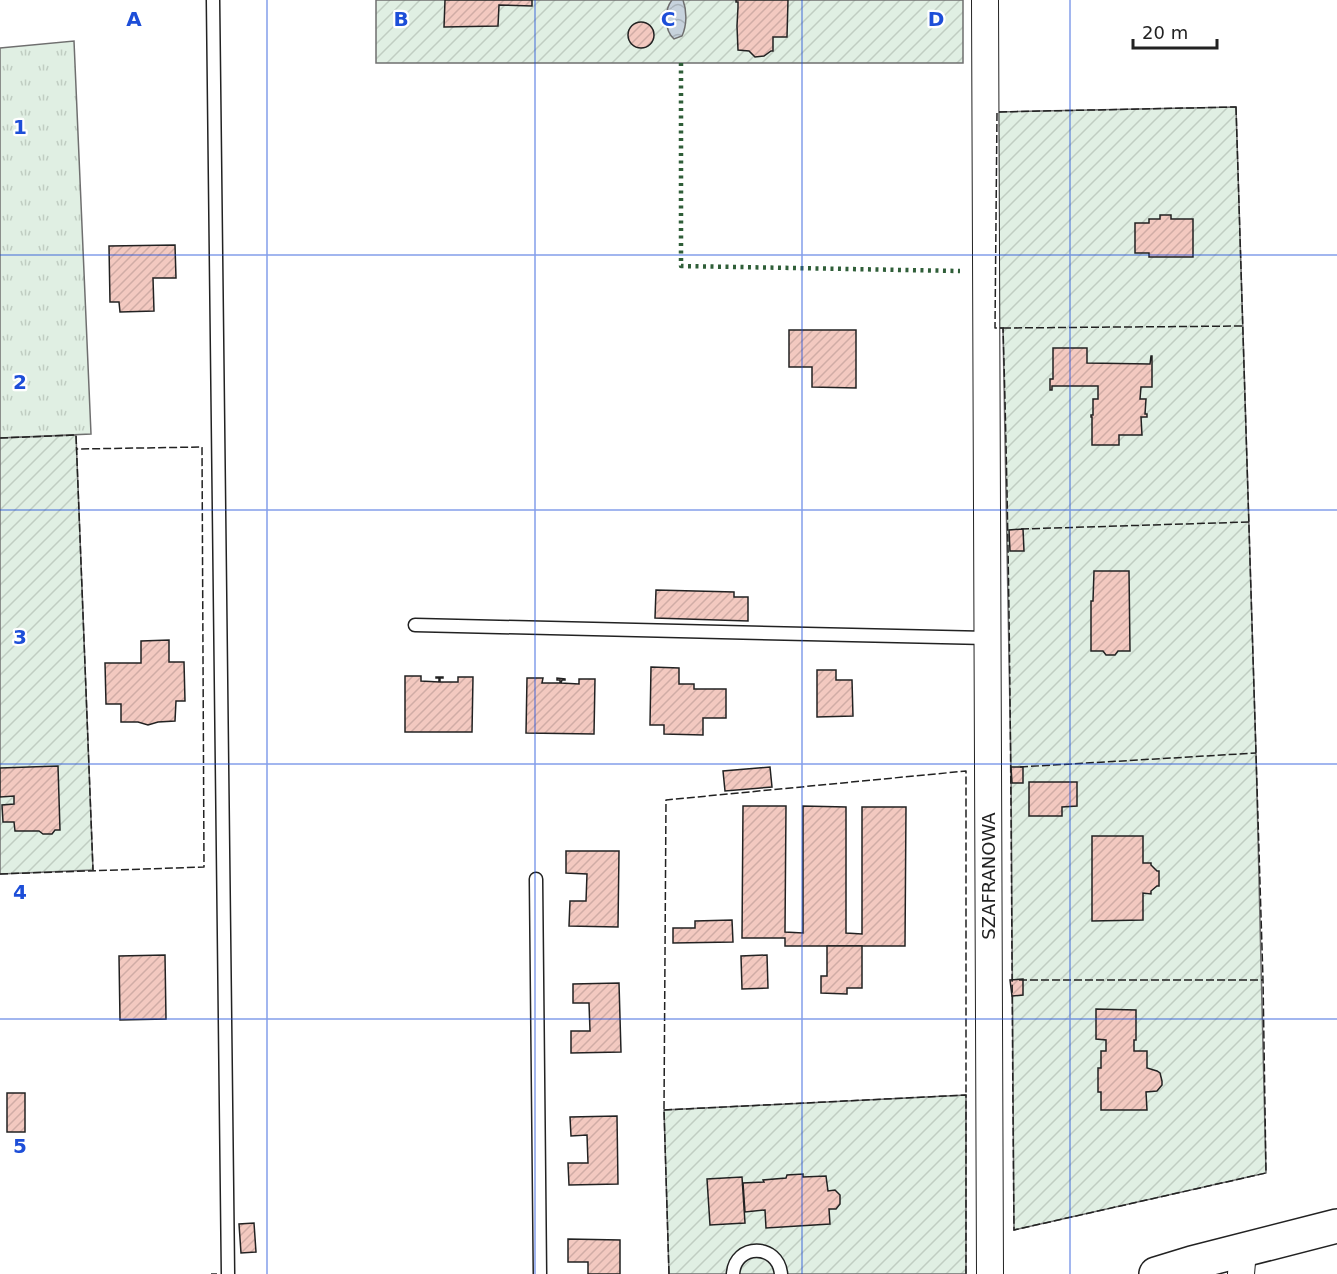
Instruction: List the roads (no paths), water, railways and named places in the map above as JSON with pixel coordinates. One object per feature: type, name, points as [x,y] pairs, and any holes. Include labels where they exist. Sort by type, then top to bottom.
[{"type":"street","name":"SZAFRANOWA","points":[[985,0],[990,1274]]},
{"type":"street","points":[[1156,1274],[1242,1262],[1337,1226]]},
{"type":"lane","points":[[213,0],[228,1274]]},
{"type":"lane","points":[[415,625],[987,638]]},
{"type":"lane","points":[[536,879],[540,1274]]},
{"type":"lane","points":[[733,1274],[733,1269],[742,1256],[757,1251],[771,1255],[777,1261],[781,1274]]},
{"type":"water","points":[[672,0],[683,0],[686,13],[682,36],[674,39],[668,31],[666,20]]}]
